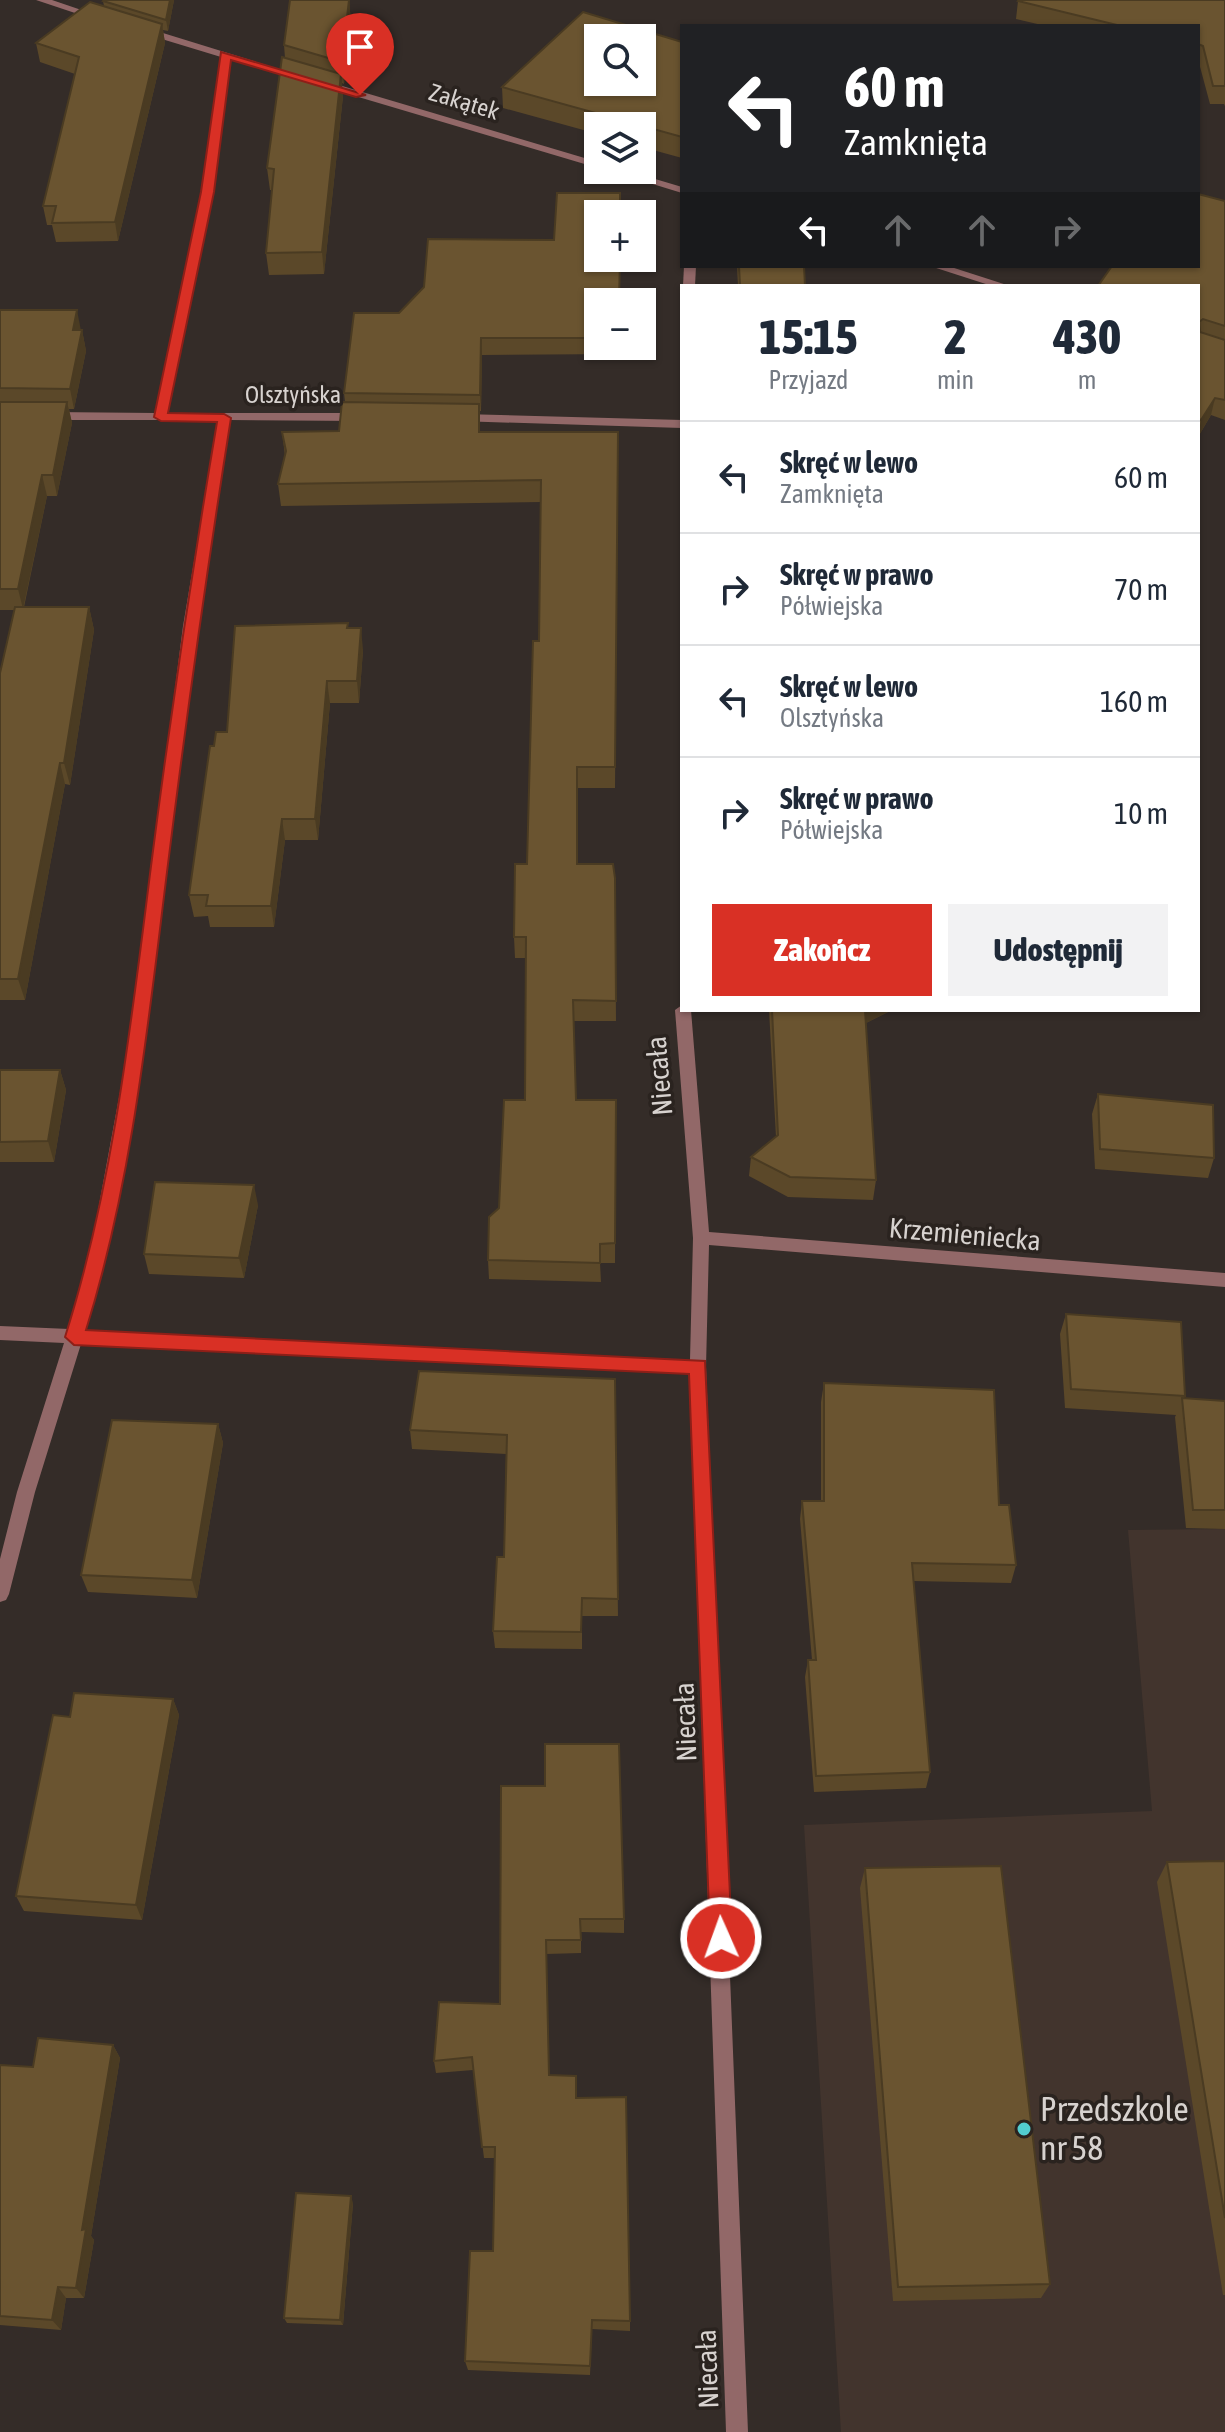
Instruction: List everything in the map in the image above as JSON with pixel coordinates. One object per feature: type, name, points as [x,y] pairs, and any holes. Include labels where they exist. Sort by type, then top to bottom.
[{"type":"street","points":[[41,0],[112,21]]},
{"type":"street","name":"Zakątek","points":[[126,25],[584,161]]},
{"type":"street","points":[[161,417],[208,192],[226,55]]},
{"type":"street","points":[[656,182],[680,189]]},
{"type":"street","points":[[943,268],[997,284]]},
{"type":"street","name":"Olsztyńska","points":[[29,416],[384,417]]},
{"type":"street","points":[[446,417],[680,424]]},
{"type":"street","points":[[0,1594],[26,1492],[94,1275],[138,1038],[190,626],[224,418]]},
{"type":"street","name":"Niecała","points":[[683,1012],[701,1238],[698,1367],[737,2432]]},
{"type":"street","name":"Krzemieniecka","points":[[701,1238],[1225,1280]]},
{"type":"street","points":[[0,1333],[698,1367]]},
{"type":"shaded area","name":"Przedszkole nr 58","points":[[1225,1529],[1225,2432],[841,2432],[804,1825],[1152,1811],[1128,1530]]},
{"type":"building","points":[[104,0],[170,0],[166,20]]},
{"type":"building","points":[[290,0],[349,0],[342,62],[284,45]]},
{"type":"building","points":[[1225,0],[1225,86],[1213,86],[1203,46],[1200,45],[1200,24],[1113,24],[1018,1]]},
{"type":"building","points":[[90,2],[162,24],[115,222],[52,223],[56,206],[43,206],[79,57],[36,43]]},
{"type":"building","points":[[583,12],[623,24],[584,24],[584,96],[656,96],[656,34],[680,41],[680,136],[656,130],[656,112],[592,112],[502,87]]},
{"type":"building","points":[[282,57],[341,74],[322,252],[266,253],[274,169],[267,168]]},
{"type":"building","points":[[557,193],[620,193],[620,200],[584,200],[584,272],[620,272],[619,288],[584,288],[584,338],[481,338],[480,395],[344,393],[354,313],[399,313],[424,287],[428,239],[554,240]]},
{"type":"building","points":[[1200,195],[1225,201],[1225,326],[1203,319],[1200,321],[1200,284],[1099,284],[1111,268],[1200,268]]},
{"type":"building","points":[[739,268],[804,268],[805,284],[740,284]]},
{"type":"building","points":[[0,310],[77,310],[73,330],[82,330],[70,389],[0,388]]},
{"type":"building","points":[[1200,332],[1225,340],[1225,400],[1215,398],[1201,420]]},
{"type":"building","points":[[0,402],[67,402],[53,475],[42,475],[18,589],[0,589]]},
{"type":"building","points":[[342,402],[479,404],[479,432],[618,432],[615,767],[577,767],[577,864],[613,864],[615,878],[616,1001],[573,1000],[576,1100],[616,1100],[615,1243],[600,1244],[600,1263],[488,1260],[489,1217],[499,1208],[504,1100],[525,1100],[526,937],[514,937],[515,864],[527,864],[533,641],[539,641],[541,480],[278,484],[286,451],[282,432],[339,431]]},
{"type":"building","points":[[15,607],[89,607],[64,763],[60,763],[18,979],[0,979],[0,673]]},
{"type":"building","points":[[348,623],[347,628],[361,628],[357,681],[327,681],[315,819],[282,819],[271,906],[206,906],[208,895],[189,895],[210,746],[214,746],[216,732],[227,732],[235,626]]},
{"type":"building","points":[[772,1012],[865,1012],[876,1180],[790,1177],[751,1157],[778,1135]]},
{"type":"building","points":[[0,1070],[60,1070],[48,1141],[0,1142]]},
{"type":"building","points":[[1098,1094],[1213,1105],[1214,1158],[1100,1149]]},
{"type":"building","points":[[155,1182],[254,1185],[239,1258],[144,1254]]},
{"type":"building","points":[[1066,1314],[1181,1322],[1185,1396],[1071,1389]]},
{"type":"building","points":[[419,1371],[615,1379],[618,1599],[582,1598],[581,1632],[493,1631],[497,1557],[504,1557],[507,1435],[410,1430]]},
{"type":"building","points":[[824,1383],[994,1390],[999,1505],[1009,1505],[1016,1565],[912,1563],[930,1772],[816,1776],[808,1660],[816,1660],[802,1501],[824,1501]]},
{"type":"building","points":[[1182,1398],[1225,1401],[1225,1510],[1193,1510]]},
{"type":"building","points":[[112,1420],[218,1424],[192,1580],[81,1575]]},
{"type":"building","points":[[74,1693],[173,1699],[136,1905],[16,1896],[53,1715],[70,1717]]},
{"type":"building","points":[[545,1744],[619,1744],[624,1919],[580,1919],[581,1940],[546,1940],[549,2075],[576,2076],[576,2098],[626,2097],[630,2321],[592,2320],[590,2366],[465,2361],[470,2251],[493,2251],[495,2147],[482,2147],[472,2057],[434,2061],[439,2002],[500,2004],[501,1786],[545,1786]]},
{"type":"building","points":[[1225,1861],[1225,2218],[1167,1862]]},
{"type":"building","points":[[1001,1866],[1050,2284],[898,2287],[865,1868]]},
{"type":"building","points":[[38,2038],[113,2045],[82,2230],[86,2229],[76,2288],[58,2287],[52,2320],[0,2316],[0,2065],[33,2067]]},
{"type":"building","points":[[296,2193],[351,2196],[340,2320],[284,2318]]},
{"type":"place","name":"Przedszkole nr 58","points":[[1024,2129]]},
{"type":"route","points":[[360,95],[226,55],[208,192],[161,417],[224,418],[190,626],[138,1038],[94,1275],[74,1337],[698,1367],[721,1938]]}]
